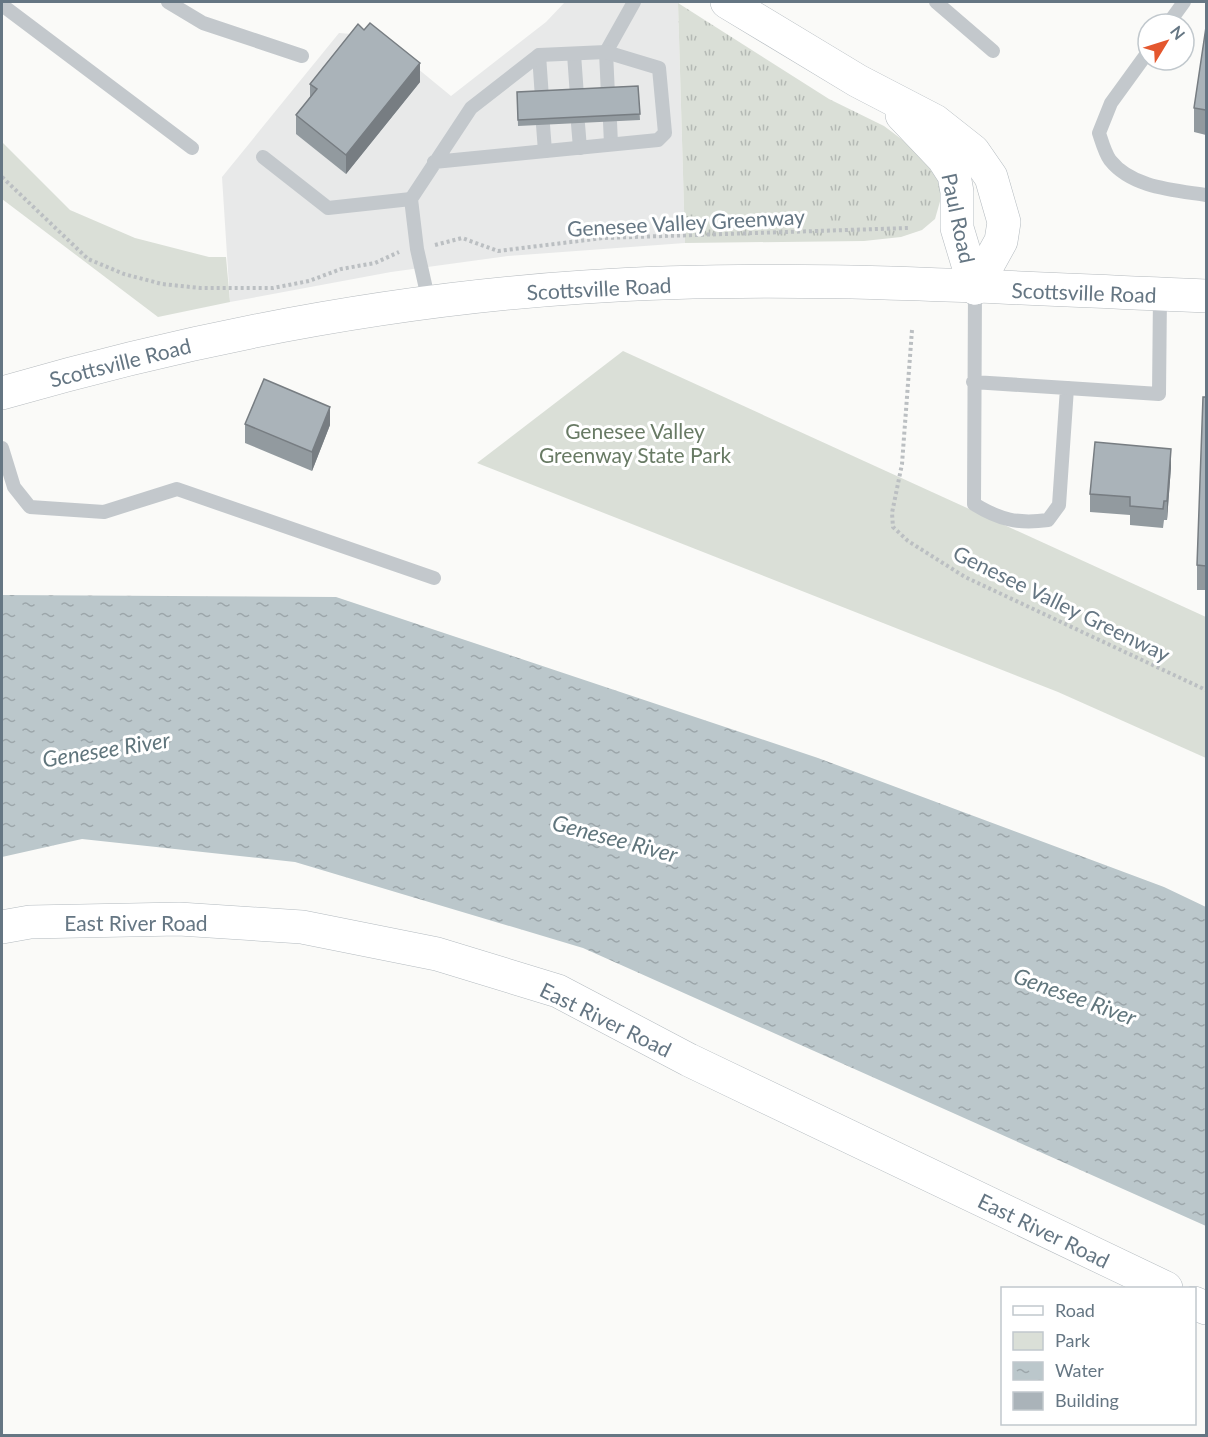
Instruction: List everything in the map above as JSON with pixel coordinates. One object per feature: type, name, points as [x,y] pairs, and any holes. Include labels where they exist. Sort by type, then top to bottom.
[{"type":"street","name":"Paul Road","points":[[727,2],[858,81],[948,129],[973,151],[991,177],[1005,222],[1001,241],[975,288]]},
{"type":"street","name":"Paul Road","points":[[858,81],[907,120],[949,166],[957,192],[957,228],[975,288]]},
{"type":"street","name":"Scottsville Road","points":[[2,393],[148,353],[226,335],[429,302],[586,287],[847,281],[1206,296]]},
{"type":"street","name":"East River Road","points":[[2,927],[30,922],[178,919],[302,927],[437,954],[547,988],[689,1060],[1164,1287]]},
{"type":"lane","points":[[168,2],[203,23],[302,56]]},
{"type":"lane","points":[[608,95],[606,52],[634,2]]},
{"type":"lane","points":[[936,2],[993,51]]},
{"type":"lane","points":[[2,5],[192,148]]},
{"type":"lane","points":[[429,302],[417,249],[411,199],[434,162],[471,108],[539,55],[606,52],[659,68],[665,133],[658,140],[434,162]]},
{"type":"lane","points":[[574,54],[577,96]]},
{"type":"lane","points":[[539,55],[542,99]]},
{"type":"lane","points":[[1136,69],[1111,103],[1099,133],[1109,159],[1126,175],[1158,188],[1206,195]]},
{"type":"lane","points":[[610,122],[611,144]]},
{"type":"lane","points":[[578,124],[580,148]]},
{"type":"lane","points":[[543,125],[545,151]]},
{"type":"lane","points":[[263,157],[328,207],[411,199]]},
{"type":"lane","points":[[975,288],[974,504],[986,511],[1022,524],[1048,520],[1059,505],[1067,388]]},
{"type":"lane","points":[[973,382],[1159,394],[1160,294]]},
{"type":"lane","points":[[2,448],[14,487],[30,507],[104,512],[177,489],[434,578]]},
{"type":"path","name":"Genesee Valley Greenway","points":[[2,177],[88,259],[124,274],[162,284],[200,288],[273,288],[309,281],[341,269],[375,263],[392,253],[462,238],[498,251],[603,238],[908,228]]},
{"type":"path","name":"Genesee Valley Greenway","points":[[912,330],[902,464],[892,513],[893,527],[908,542],[965,577],[1206,690]]},
{"type":"shaded area","points":[[565,2],[678,3],[685,243],[508,256],[391,272],[230,302],[222,177],[339,33],[378,36],[451,96],[546,22]]},
{"type":"green space","points":[[678,3],[829,99],[884,126],[916,150],[937,173],[943,191],[935,219],[922,230],[901,237],[864,241],[685,243]]},
{"type":"green space","points":[[2,142],[70,210],[135,238],[209,257],[226,257],[230,302],[158,317],[2,199]]},
{"type":"green space","name":"Genesee Valley Greenway State Park","points":[[623,351],[1206,617],[1206,758],[1058,692],[477,463]]},
{"type":"water","name":"Genesee River","points":[[2,595],[336,597],[818,758],[1164,887],[1206,907],[1206,1226],[583,948],[295,862],[82,839],[2,857]]},
{"type":"building","points":[[370,23],[420,63],[346,155],[296,115],[317,89],[310,84],[358,24],[364,30]]},
{"type":"building","points":[[1206,27],[1206,110],[1194,108]]},
{"type":"building","points":[[638,86],[640,114],[518,120],[517,92]]},
{"type":"building","points":[[264,379],[330,407],[312,452],[245,424]]},
{"type":"building","points":[[1203,397],[1206,397],[1206,566],[1197,565]]},
{"type":"building","points":[[1095,442],[1171,449],[1167,501],[1164,501],[1163,509],[1130,506],[1130,497],[1090,494]]}]
